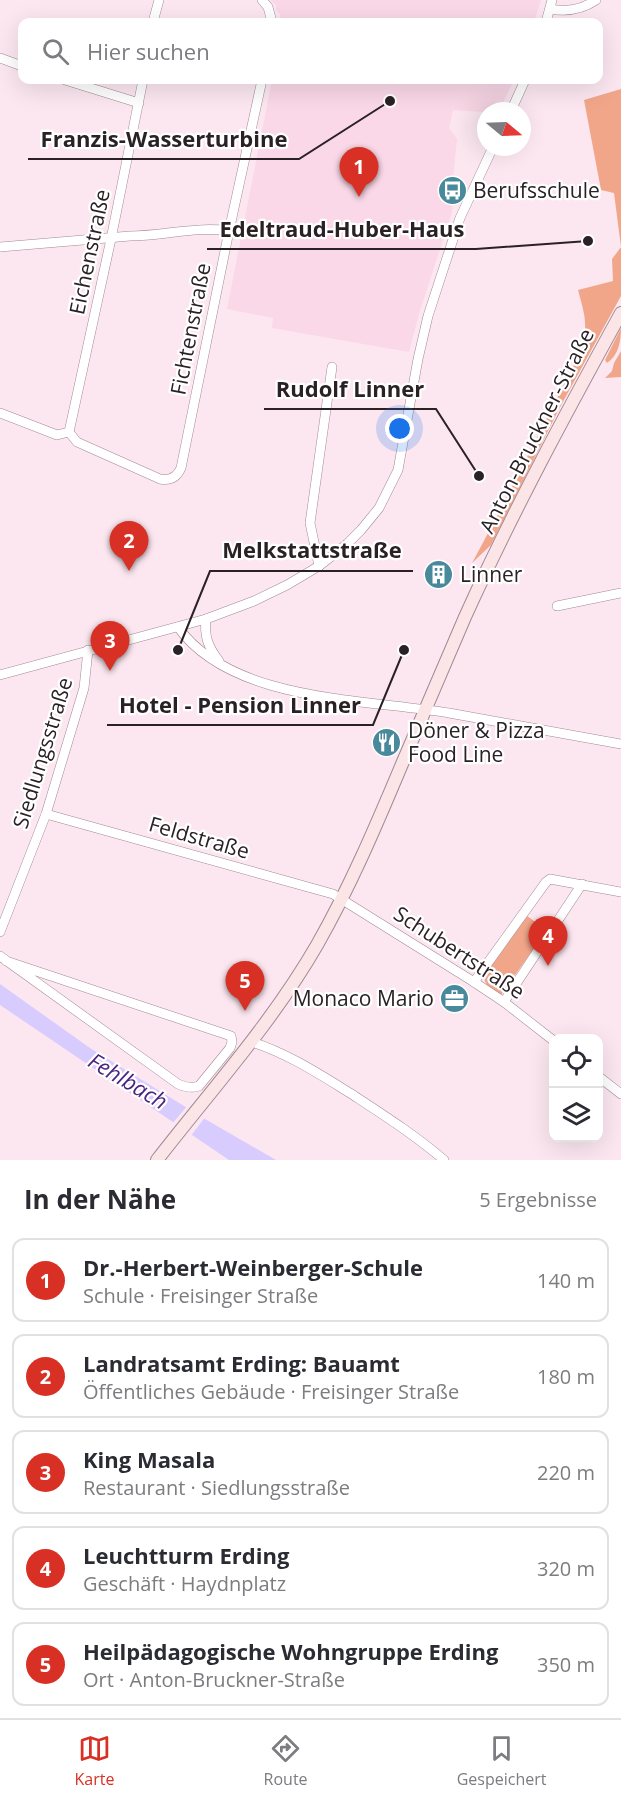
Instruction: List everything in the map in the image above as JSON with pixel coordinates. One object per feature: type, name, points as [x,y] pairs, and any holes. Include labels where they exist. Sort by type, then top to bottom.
[{"type":"main road","name":"Anton-Bruckner-Straße","points":[[157,1160],[252,1042],[287,993],[316,946],[341,899],[380,815],[467,614],[532,479],[621,313]]},
{"type":"street","points":[[154,18],[159,0]]},
{"type":"street","points":[[262,0],[268,7],[271,18]]},
{"type":"street","points":[[551,4],[563,11],[580,9],[596,0]]},
{"type":"street","points":[[0,58],[18,65]]},
{"type":"street","points":[[78,84],[139,103]]},
{"type":"street","name":"Eichenstraße","points":[[69,432],[142,84]]},
{"type":"street","name":"Fichtenstraße","points":[[69,432],[77,442],[160,479],[166,480],[178,474],[261,84]]},
{"type":"street","points":[[515,102],[523,84]]},
{"type":"street","points":[[0,675],[206,619],[254,601],[319,566],[347,544],[371,519],[388,494],[398,470],[428,316],[463,208],[489,156]]},
{"type":"street","points":[[0,247],[149,236],[208,228],[229,231]]},
{"type":"street","points":[[319,566],[310,523],[332,367]]},
{"type":"street","points":[[0,413],[57,435],[69,432]]},
{"type":"street","points":[[557,606],[621,592]]},
{"type":"street","points":[[206,619],[206,639],[212,653],[222,664]]},
{"type":"street","points":[[177,627],[199,651],[222,664],[253,680],[305,694],[425,710],[621,744]]},
{"type":"street","name":"Siedlungsstraße","points":[[0,932],[46,814],[84,688],[88,650]]},
{"type":"street","name":"Feldstraße","points":[[46,814],[333,894],[341,899]]},
{"type":"street","points":[[474,982],[550,879],[621,892]]},
{"type":"street","points":[[504,1002],[582,884]]},
{"type":"street","name":"Schubertstraße","points":[[341,899],[474,982],[549,1037]]},
{"type":"street","points":[[3,958],[231,1036],[230,1048],[199,1086],[191,1088],[178,1084],[3,958]]},
{"type":"street","points":[[252,1042],[266,1046],[315,1071],[377,1111],[444,1160]]},
{"type":"street","points":[[603,1080],[621,1094]]},
{"type":"shaded area","points":[[270,0],[541,0],[535,18],[280,18],[276,5]]},
{"type":"shaded area","points":[[271,84],[512,84],[503,102],[477,102],[477,111],[453,110],[449,128],[457,139],[452,188],[448,188],[447,195],[454,196],[452,212],[409,352],[272,328],[273,318],[227,309]]},
{"type":"shaded area","points":[[621,89],[621,247],[614,193],[601,190],[584,100]]},
{"type":"shaded area","points":[[621,247],[621,296],[559,409],[491,545],[472,563],[580,353],[585,321],[578,290],[613,281],[612,259]]},
{"type":"shaded area","points":[[621,328],[618,348],[614,357],[607,363],[605,360]]},
{"type":"shaded area","points":[[621,351],[621,377],[605,378],[612,371]]},
{"type":"shaded area","points":[[527,916],[547,930],[501,995],[485,982],[485,975]]},
{"type":"water","name":"Fehlbach","points":[[0,984],[90,1048],[276,1160],[229,1160],[0,1005]]},
{"type":"pier","points":[[188,1105],[206,1116],[190,1137],[172,1124]]},
{"type":"place","name":"Franzis-Wasserturbine","points":[[390,101]]},
{"type":"place","name":"Berufsschule","points":[[452,191]]},
{"type":"place","name":"Dr.-Herbert-Weinberger-Schule","points":[[359,197]]},
{"type":"place","name":"Edeltraud-Huber-Haus","points":[[588,241]]},
{"type":"place","name":"Rudolf Linner","points":[[479,476]]},
{"type":"place","name":"Landratsamt Erding: Bauamt","points":[[129,571]]},
{"type":"place","name":"Linner","points":[[439,575]]},
{"type":"place","name":"Melkstattstraße","points":[[178,650]]},
{"type":"place","name":"Hotel - Pension Linner","points":[[404,650]]},
{"type":"place","name":"King Masala","points":[[110,671]]},
{"type":"place","name":"Döner & Pizza Food Line","points":[[387,743]]},
{"type":"place","name":"Leuchtturm Erding","points":[[548,966]]},
{"type":"place","name":"Monaco Mario","points":[[455,999]]},
{"type":"place","name":"Heilpädagogische Wohngruppe Erding","points":[[245,1011]]}]
